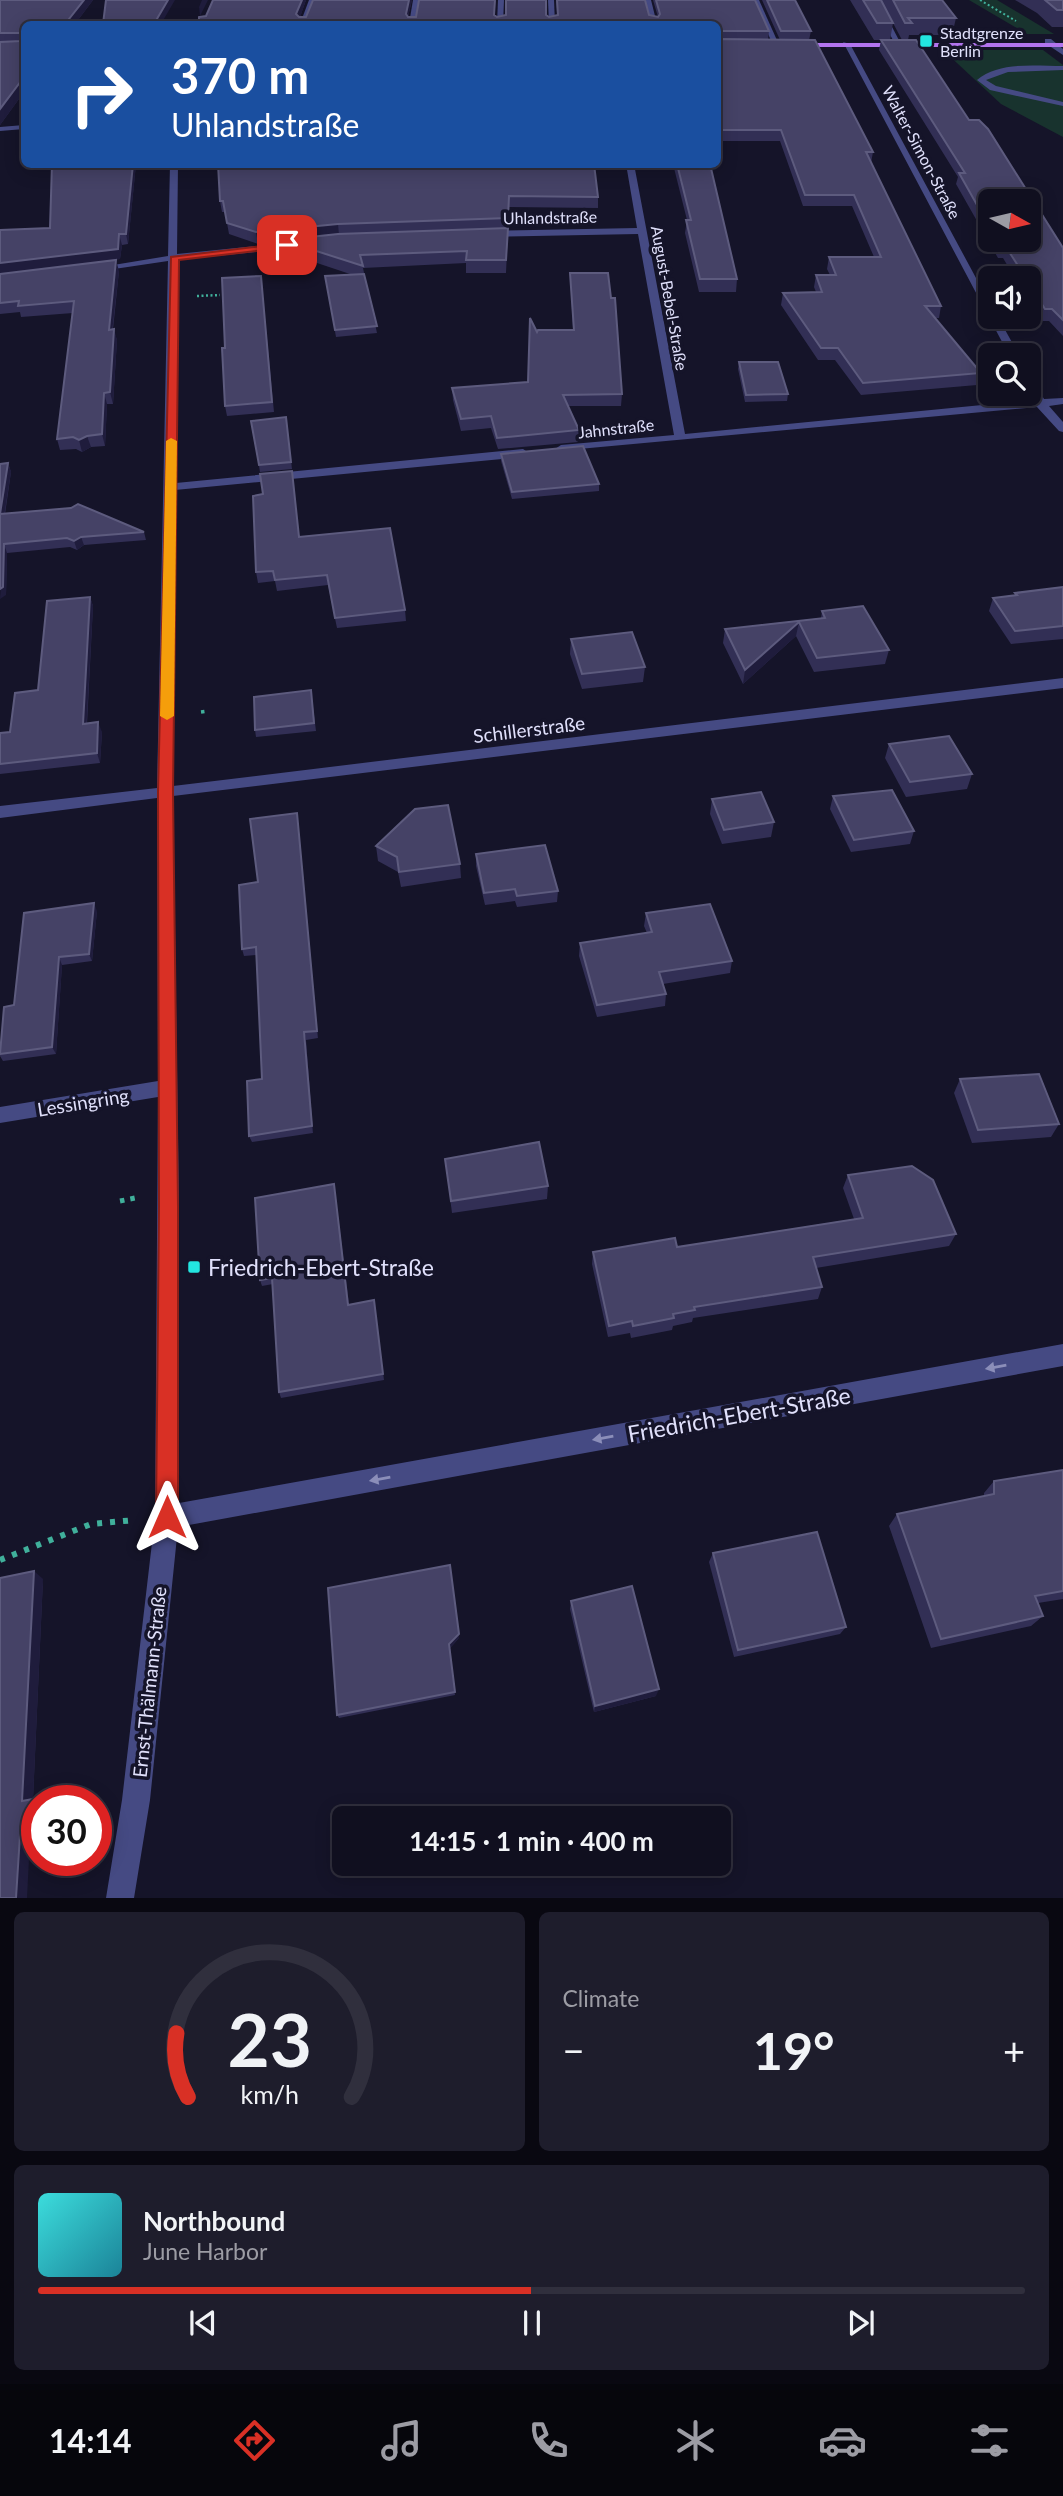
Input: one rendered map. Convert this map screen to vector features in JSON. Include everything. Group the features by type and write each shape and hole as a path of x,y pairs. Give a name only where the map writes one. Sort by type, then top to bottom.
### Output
{"main road":[{"path":"765,45 1063,44"}],"street":[{"path":"304,21 312,0"},
{"path":"412,21 416,0"},
{"path":"500,21 502,0"},
{"path":"551,0 552,21"},
{"path":"648,0 653,21"},
{"path":"756,0 777,45"},
{"path":"874,0 899,44"},
{"path":"1051,43 1063,53"},
{"name":"Walter-Simon-Straße","path":"846,44 978,290"},
{"path":"1063,68 1002,70 986,74 981,80 993,88 1063,104"},
{"path":"0,129 21,127"},
{"name":"Ernst-Thälmann-Straße","path":"120,1898 136,1800 167,1517 169,1206 165,792 175,257 174,168"},
{"name":"August-Bebel-Straße","path":"631,168 680,438"},
{"name":"Uhlandstraße","path":"471,234 641,231"},
{"path":"88,270 175,257 319,243"},
{"name":"Jahnstraße","path":"1041,403 1063,401"},
{"path":"1041,404 1063,429"},
{"name":"Jahnstraße","path":"171,487 1009,406"},
{"name":"Schillerstraße","path":"0,812 1063,683"},
{"name":"Lessingring","path":"0,1115 166,1088"},
{"name":"Friedrich-Ebert-Straße","path":"167,1517 1063,1354"}],"path":[{"path":"980,0 1025,27"},
{"path":"193,297 220,295"},
{"path":"201,712 208,711"},
{"path":"120,1201 135,1198"},
{"path":"0,1560 91,1524 167,1517"}],"green space":[{"path":"969,0 997,0 1054,34 1027,34"},
{"path":"943,50 1043,50 1063,65 1063,137 1001,104"}],"building":[{"path":"0,0 84,0 67,21 21,21 21,33 0,33"},
{"path":"106,0 168,0 156,21 103,21"},
{"path":"213,0 302,0 296,14 306,17 313,0 409,0 406,14 408,17 416,17 419,0 495,0 494,15 497,17 506,15 506,0 546,0 546,15 549,17 558,15 557,0 645,0 649,15 658,17 660,14 656,0 755,0 769,31 721,31 721,21 199,21 199,17 206,16"},
{"path":"767,0 795,0 811,31 781,31"},
{"path":"863,0 881,0 893,23 877,23"},
{"path":"893,0 942,0 956,18 908,18 912,23 905,23"},
{"path":"1045,0 1063,0 1063,10 1057,10"},
{"path":"721,39 815,40 873,152 866,152 941,306 925,306 978,369 978,373 863,383 838,348 821,348 783,293 822,292 816,275 836,275 829,257 881,257 854,195 805,195 781,130 721,130"},
{"path":"881,40 916,40 969,120 979,120 988,129 1026,189 978,189 978,207 959,173 965,173"},
{"path":"21,41 21,81 0,109 0,42"},
{"path":"52,168 133,168 126,234 119,234 118,249 0,263 0,230 50,228"},
{"path":"218,168 594,168 598,197 509,196 508,218 338,224 256,232 227,223 223,201 220,201"},
{"path":"678,168 711,168 737,279 700,279 686,220 691,220"},
{"path":"1041,213 1063,248 1063,320 1052,309 1045,309 1041,303 1041,266 1018,266 1009,252 1041,252"},
{"path":"508,228 506,260 466,260 467,251 360,255 363,266 282,240 338,234"},
{"path":"116,260 109,330 114,329 110,392 104,393 102,434 79,440 73,437 57,439 74,301 18,306 19,301 0,303 0,274"},
{"path":"570,273 608,273 611,298 615,298 622,394 563,395 579,430 497,438 491,416 461,419 452,388 528,382 530,318 537,332 574,330"},
{"path":"364,274 377,326 335,330 325,276"},
{"path":"261,276 272,402 225,406 222,278"},
{"path":"739,362 778,362 788,394 746,395"},
{"path":"286,417 291,462 259,465 251,421"},
{"path":"583,446 599,484 512,492 501,454"},
{"path":"8,463 0,514 0,464"},
{"path":"292,471 299,537 390,528 405,610 335,618 327,575 275,580 273,571 256,572 253,496 263,494 260,474"},
{"path":"78,504 144,532 81,537 74,541 67,538 4,544 3,587 0,589 0,514 71,508"},
{"path":"1063,587 1063,626 1015,631 993,598 1017,595 1015,593"},
{"path":"90,597 83,724 98,722 97,753 0,764 0,733 10,732 15,693 38,690 47,601"},
{"path":"863,606 889,650 817,658 799,622 745,670 725,629 825,618 822,611"},
{"path":"632,632 645,667 582,674 571,639"},
{"path":"311,690 314,723 255,730 254,697"},
{"path":"949,736 972,774 910,782 889,744"},
{"path":"892,790 914,831 854,840 833,796"},
{"path":"761,792 774,822 724,830 712,799"},
{"path":"448,805 460,864 399,872 397,857 376,846 415,809"},
{"path":"297,813 317,1031 304,1032 312,1126 249,1136 247,1081 262,1079 256,947 242,949 239,885 258,882 250,819"},
{"path":"545,845 558,891 517,896 515,889 484,893 476,854"},
{"path":"94,903 89,954 59,957 52,1047 0,1054 4,1007 14,1005 24,913"},
{"path":"710,904 732,961 659,972 666,994 597,1005 580,943 652,932 646,913"},
{"path":"1039,1074 1059,1124 978,1130 960,1079"},
{"path":"539,1142 548,1186 451,1201 445,1159"},
{"path":"912,1166 933,1180 956,1234 813,1257 822,1287 694,1307 695,1310 673,1314 674,1318 633,1326 632,1321 609,1326 593,1252 675,1238 677,1247 863,1218 848,1175"},
{"path":"334,1184 348,1305 374,1300 383,1374 279,1392 272,1278 260,1280 255,1198"},
{"path":"1063,1470 1063,1591 1035,1596 1043,1616 941,1639 897,1514 994,1494 994,1481"},
{"path":"817,1532 846,1627 738,1650 713,1553"},
{"path":"450,1565 459,1634 449,1644 455,1692 337,1715 328,1588"},
{"path":"34,1571 16,1898 0,1898 0,1578"},
{"path":"632,1586 659,1689 595,1706 571,1601"}],"slow traffic":[{"path":"167,716 171,441"}],"place":[{"name":"Stadtgrenze Berlin","path":"926,41"},
{"name":"Friedrich-Ebert-Straße","path":"194,1267"}],"route":[{"path":"167,1517 169,1206 165,792 175,257 287,245"}]}
